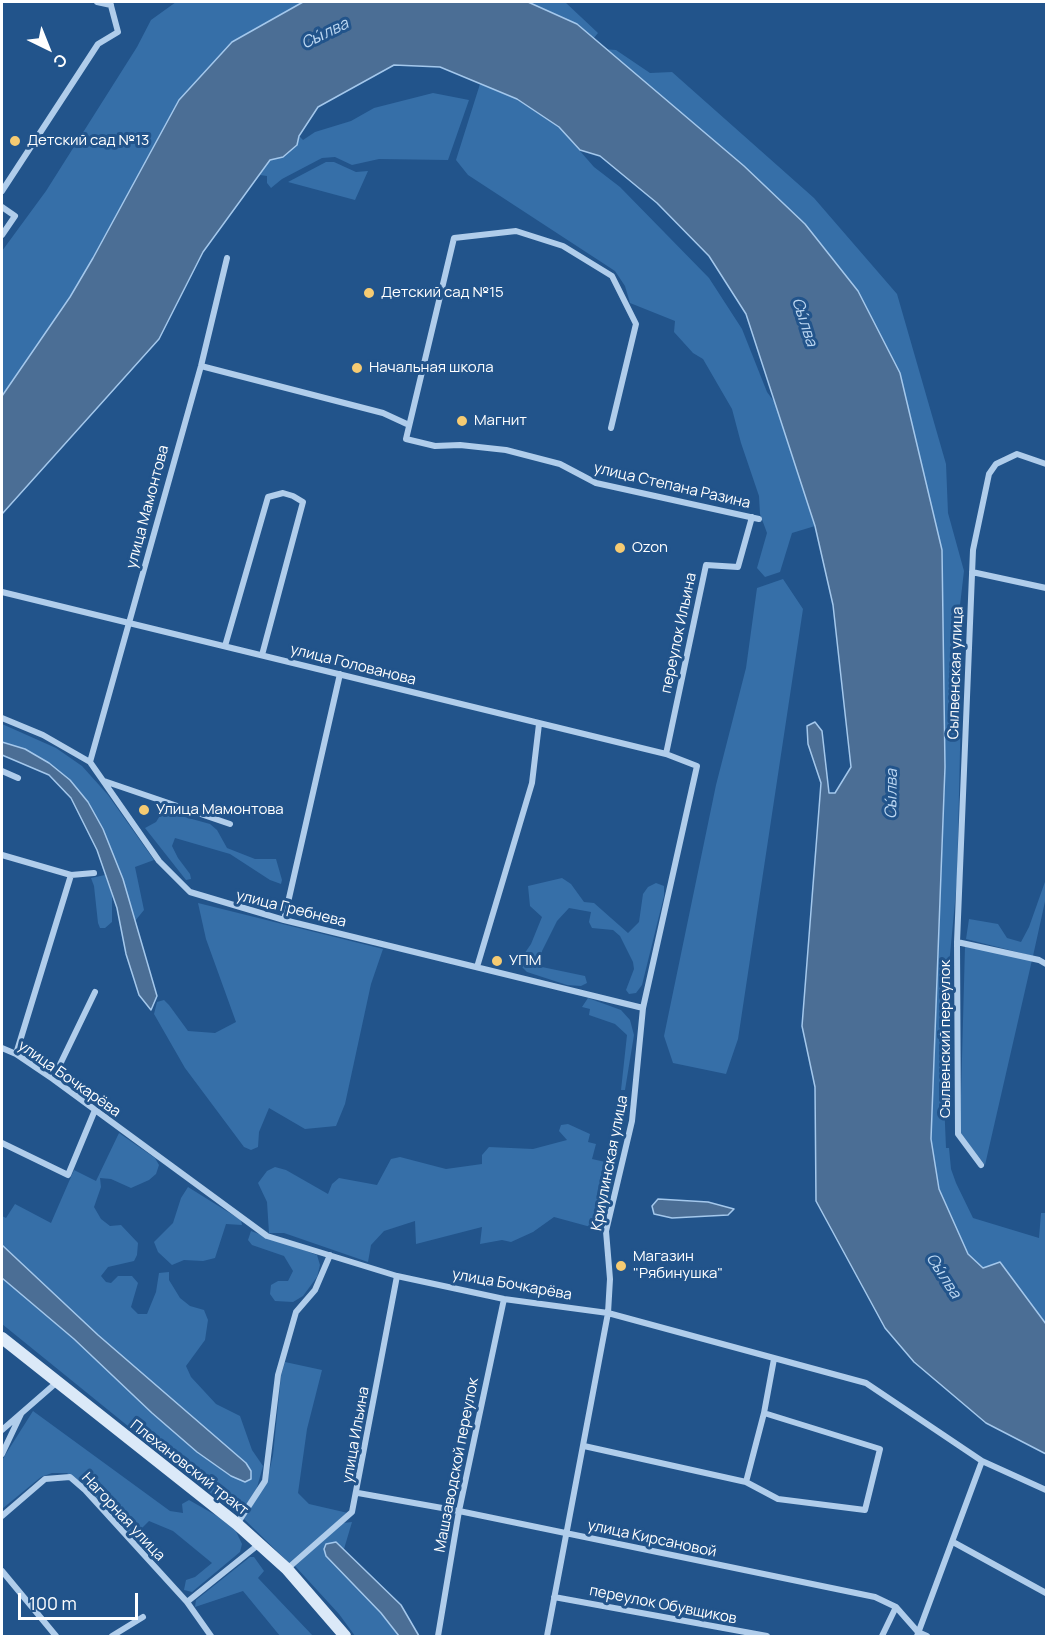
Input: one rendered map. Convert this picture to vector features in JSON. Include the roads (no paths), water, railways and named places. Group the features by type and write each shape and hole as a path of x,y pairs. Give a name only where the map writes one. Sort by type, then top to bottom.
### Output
{"street":[{"path":"2,191 98,44 118,32 111,3 97,2"},
{"path":"2,207 15,216 2,235"},
{"path":"201,366 383,413 409,425 454,238 516,231 563,246 612,276 636,324 611,428"},
{"name":"улица Мамонтова","path":"90,762 201,366 227,258"},
{"name":"улица Степана Разина","path":"409,425 406,439 435,446 460,445 506,450 560,464 596,483 755,518"},
{"name":"Сылвенская улица","path":"957,942 975,536 992,469 1001,460 1017,454 1047,464"},
{"path":"225,646 268,497 283,493 303,502 262,654"},
{"name":"переулок Ильина","path":"666,754 706,565 738,567 755,518"},
{"path":"972,572 1047,588"},
{"name":"улица Голованова","path":"2,592 666,754 697,766"},
{"path":"284,920 340,674"},
{"name":"улица Гребнева","path":"2,718 43,735 90,762 159,861 190,892 284,920 643,1008"},
{"path":"477,967 532,783 539,724"},
{"name":"Криулинская улица","path":"547,1636 608,1313 610,1279 606,1231 632,1121 643,1008 697,766"},
{"path":"2,771 18,778"},
{"path":"104,780 230,824"},
{"path":"2,855 71,875 94,873"},
{"path":"16,1054 71,875"},
{"path":"957,942 1039,960 1047,964"},
{"name":"Сылвенский переулок","path":"957,942 958,1134 981,1165"},
{"path":"53,1079 95,992"},
{"name":"улица Бочкарёва","path":"2,1048 16,1054 53,1079 267,1236 398,1276 504,1299 608,1313 866,1383 982,1461 1047,1490"},
{"path":"2,1143 68,1175 95,1110"},
{"path":"237,1524 265,1481 278,1375 296,1311 315,1290 330,1255"},
{"name":"улица Ильина","path":"287,1569 352,1512 358,1493 398,1276"},
{"name":"Машзаводской переулок","path":"438,1636 459,1510 504,1299"},
{"name":"Плехановский тракт","path":"2,1338 237,1524 287,1569 345,1636"},
{"path":"746,1482 764,1413 774,1359"},
{"path":"2,1430 56,1383"},
{"path":"2,1454 22,1413"},
{"path":"584,1446 746,1482 778,1500 865,1510 880,1449 764,1413"},
{"path":"917,1634 982,1461"},
{"name":"Нагорная улица","path":"2,1516 45,1479 70,1477 85,1490 187,1602 211,1636"},
{"name":"улица Кирсановой","path":"358,1493 459,1510 875,1597 896,1607 917,1634 927,1636"},
{"path":"953,1542 1047,1593"},
{"path":"187,1602 258,1545"},
{"path":"2,1571 56,1636"},
{"name":"переулок Обувщиков","path":"554,1597 767,1636"},
{"path":"882,1636 896,1607"},
{"path":"112,1636 142,1617"}],"water":[{"name":"Сы́лва","path":"303,2 528,2 577,24 744,166 805,224 858,291 900,373 942,550 945,767 931,1139 939,1189 968,1254 983,1268 1000,1262 1046,1324 1046,1454 986,1423 914,1362 885,1328 816,1201 815,1087 802,1026 821,783 808,744 807,726 815,722 822,731 829,793 835,793 851,767 833,605 815,526 746,314 709,256 657,203 600,156 580,150 559,127 517,99 440,67 394,65 318,107 299,136 297,145 283,157 270,160 203,252 159,339 2,514 2,396 70,297 179,100 232,42"},
{"path":"2,742 25,749 49,763 70,780 88,802 103,829 123,879 157,996 151,1010 139,995 126,954 117,908 97,850 71,798 49,775 2,755"},
{"path":"658,1199 708,1202 734,1209 728,1215 672,1218 654,1214 652,1206"},
{"path":"2,1245 98,1335 246,1463 251,1471 251,1479 245,1482 231,1476 197,1452 74,1339 2,1278"},
{"path":"336,1542 401,1605 419,1636 399,1636 381,1613 326,1556 324,1549 326,1544"}],"place":[{"name":"Детский сад №13","path":"15,141"},
{"name":"Детский сад №15","path":"369,293"},
{"name":"Начальная школа","path":"357,368"},
{"name":"Магнит","path":"462,421"},
{"name":"Ozon","path":"620,548"},
{"name":"Улица Мамонтова","path":"144,810"},
{"name":"УПМ","path":"497,961"},
{"name":"Магазин \"Рябинушка\"","path":"621,1266"}]}
